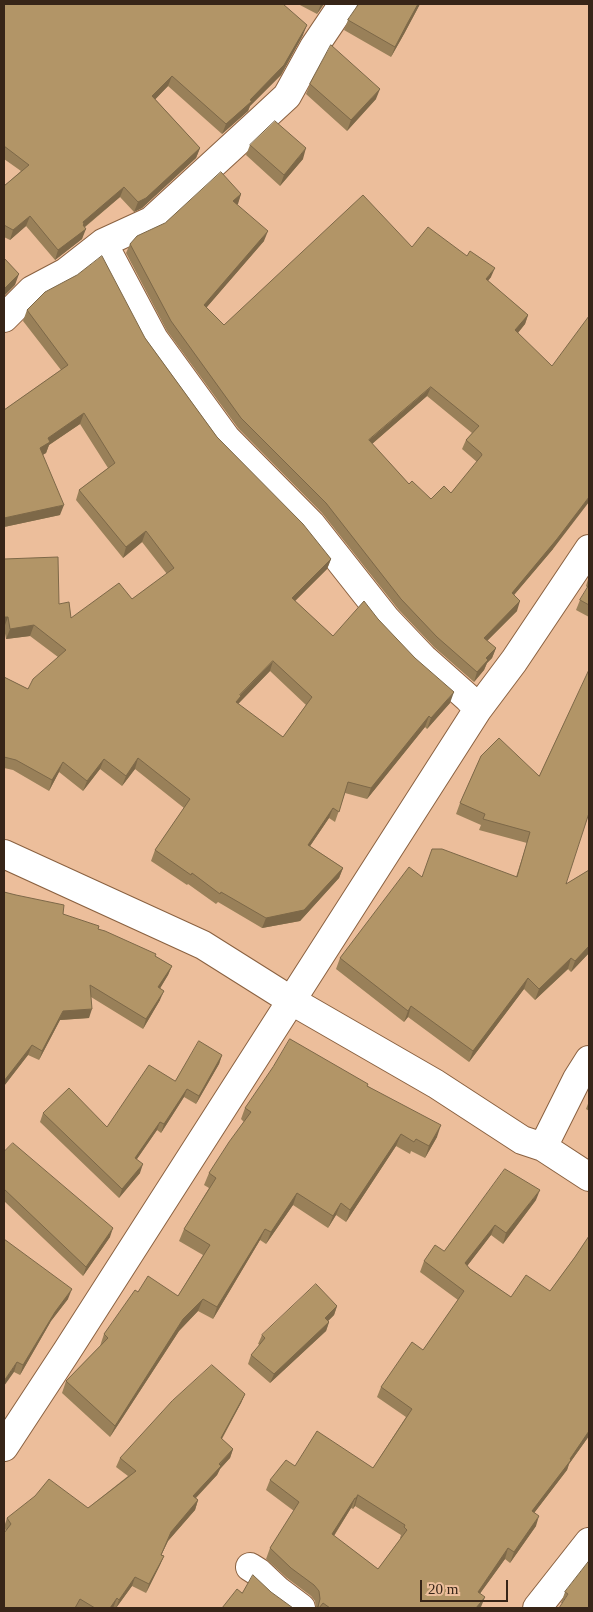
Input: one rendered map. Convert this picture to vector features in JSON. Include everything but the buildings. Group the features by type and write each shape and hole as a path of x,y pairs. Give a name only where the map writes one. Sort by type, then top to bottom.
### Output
{"street":[{"path":"4,318 32,290 66,272 103,243 151,220 287,96 314,47 343,4"},
{"path":"103,243 154,340 226,438 310,524 386,619 423,658 478,709"},
{"path":"4,1447 478,709 514,661 589,549"},
{"path":"4,854 203,946 292,1001 436,1084 522,1140 543,1147 589,1177"},
{"path":"543,1147 577,1079 589,1060"},
{"path":"538,1608 589,1542"},
{"path":"250,1567 301,1608"}]}
